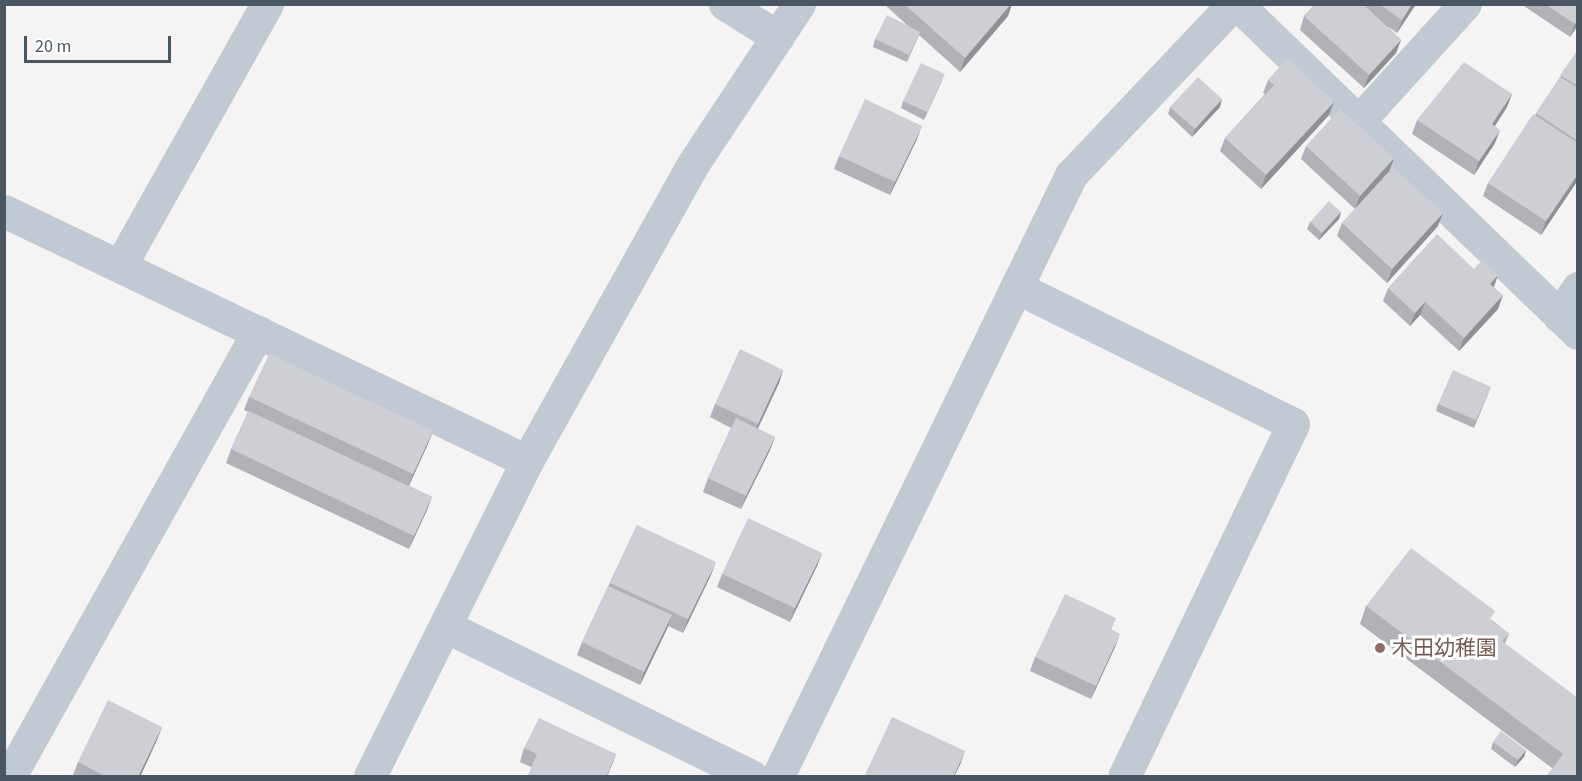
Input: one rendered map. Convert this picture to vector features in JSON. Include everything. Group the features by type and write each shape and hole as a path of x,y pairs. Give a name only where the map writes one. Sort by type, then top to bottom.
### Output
{"street":[{"path":"120,266 267,4"},
{"path":"725,4 777,37"},
{"path":"370,777 527,460 693,165 799,4"},
{"path":"778,777 1071,175 1235,4 1356,124 1568,324 1578,288"},
{"path":"1356,124 1465,4"},
{"path":"4,211 527,460"},
{"path":"1016,287 1293,424 1124,777"},
{"path":"10,777 258,332"},
{"path":"445,626 751,777"}],"building":[{"path":"904,4 1011,4 965,58"},
{"path":"1315,4 1363,4 1401,40 1369,75 1304,16"},
{"path":"1379,4 1412,4 1402,20"},
{"path":"1545,4 1578,4 1578,19 1575,24"},
{"path":"887,15 920,32 909,55 875,39"},
{"path":"1578,50 1578,86 1560,75"},
{"path":"1287,58 1334,102 1266,175 1225,138 1274,85 1268,80"},
{"path":"1464,62 1512,94 1492,124 1500,130 1479,161 1417,120"},
{"path":"921,63 945,74 927,112 903,101"},
{"path":"1198,77 1222,99 1195,129 1170,107"},
{"path":"1560,77 1578,88 1578,141 1536,113"},
{"path":"865,99 922,126 895,182 839,156"},
{"path":"1340,109 1394,158 1360,196 1306,146"},
{"path":"1533,114 1578,143 1578,174 1546,221 1488,183"},
{"path":"1393,167 1443,213 1392,269 1342,223"},
{"path":"1329,201 1341,212 1322,233 1310,222"},
{"path":"1437,234 1474,269 1482,260 1498,275 1490,284 1503,295 1464,338 1425,302 1415,313 1388,288"},
{"path":"740,349 783,370 758,424 715,404"},
{"path":"269,354 433,431 413,474 249,397"},
{"path":"1453,370 1491,387 1476,420 1438,404"},
{"path":"249,411 432,497 414,536 231,449"},
{"path":"736,418 775,437 746,496 708,478"},
{"path":"748,518 822,553 795,608 722,574"},
{"path":"637,525 716,562 688,619 610,583"},
{"path":"1411,548 1495,611 1490,619 1509,634 1502,641 1578,698 1578,777 1546,777 1563,754 1366,606"},
{"path":"608,586 672,615 644,672 582,642"},
{"path":"1065,594 1116,618 1111,629 1120,634 1096,686 1035,657"},
{"path":"108,700 162,727 138,777 107,777 78,762"},
{"path":"892,717 965,751 953,777 864,777"},
{"path":"539,718 616,754 606,777 527,777 537,754 524,748"},
{"path":"1501,731 1526,750 1518,760 1493,742"}],"place":[{"name":"木田幼稚園","path":"1380,648"}]}
